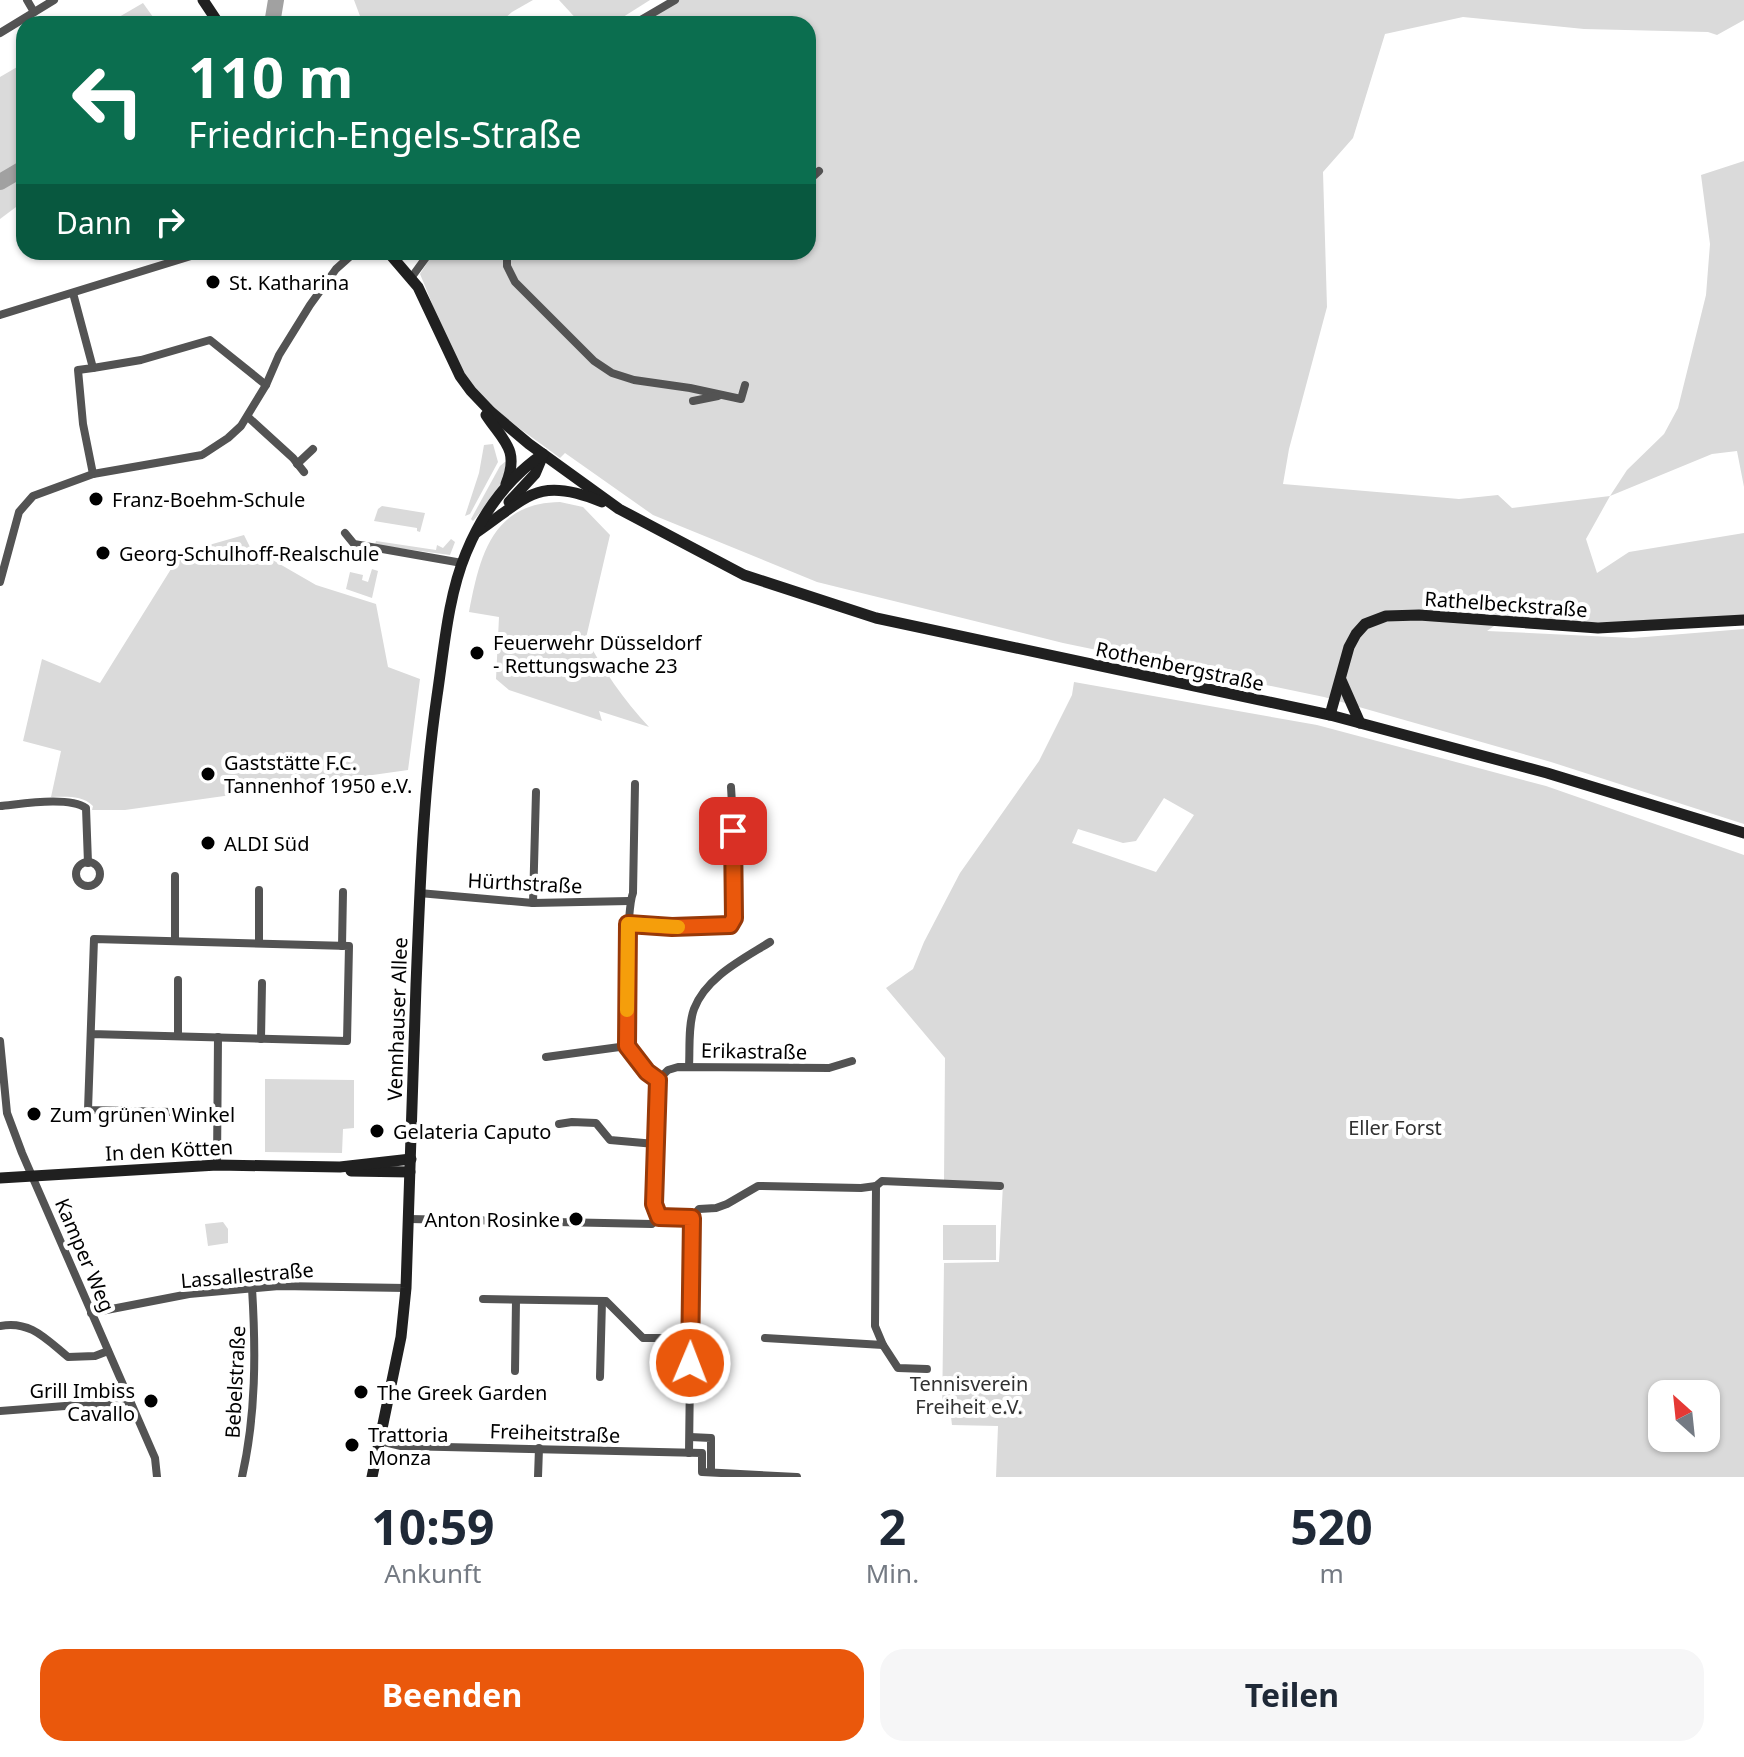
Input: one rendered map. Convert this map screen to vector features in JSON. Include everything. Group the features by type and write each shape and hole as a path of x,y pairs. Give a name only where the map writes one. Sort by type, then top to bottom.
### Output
{"main road":[{"path":"395,260 426,302 460,376 484,406 486,417 508,443 512,469 500,495"},
{"name":"Rothenbergstraße","path":"484,406 619,509"},
{"name":"Vennhauser Allee","path":"372,1477 401,1337 406,1288 419,893 434,717 462,563 484,514 526,466 543,454"},
{"name":"Vennhauser Allee","path":"477,532 535,474 543,454"},
{"name":"Rothenbergstraße","path":"553,491 578,493 619,509 744,575 876,618 1330,715 1547,773 1744,833"},
{"name":"Vennhauser Allee","path":"477,532 519,500 553,491"},
{"name":"Rathelbeckstraße","path":"1330,715 1349,647 1356,634 1365,624 1386,616 1419,615 1598,628 1744,620"},
{"path":"1341,679 1360,723"},
{"name":"In den Kötten","path":"0,1178 217,1165 340,1167 347,1170 410,1166"}],"street":[{"path":"27,0 34,12"},
{"path":"28,16 54,0"},
{"path":"648,16 675,0"},
{"path":"816,174 819,171"},
{"path":"0,315 178,260"},
{"path":"0,582 21,507 42,491 93,474 202,455 228,438 248,417 279,355 310,305 346,260"},
{"path":"411,278 424,260"},
{"path":"507,260 515,282 605,369 634,380 741,399 745,385"},
{"path":"73,293 93,368"},
{"path":"93,474 83,424 78,370 141,360 210,340 266,385"},
{"path":"693,401 723,395"},
{"path":"248,417 304,472"},
{"path":"297,464 313,449"},
{"path":"345,533 354,544 462,563"},
{"path":"635,784 633,893 629,901 628,924 627,1046 647,1072 658,1080 654,1204 659,1217"},
{"path":"628,924 727,927 732,923 735,853 731,787"},
{"path":"533,903 536,792"},
{"path":"0,806 81,804 88,816 88,863"},
{"path":"175,876 175,941"},
{"path":"259,890 259,943"},
{"path":"342,946 343,892"},
{"name":"Hürthstraße","path":"419,893 533,903 629,901"},
{"path":"91,1034 347,1041 349,946 94,939 88,1110 217,1113"},
{"path":"689,1066 693,1011 699,999 719,977 770,942"},
{"path":"178,980 178,1036"},
{"path":"261,1039 262,983"},
{"path":"217,1165 218,1037"},
{"name":"Kamper Weg","path":"0,1041 7,1113 155,1458 157,1477"},
{"path":"546,1057 627,1046"},
{"name":"Erikastraße","path":"658,1080 668,1070 689,1066 829,1068 852,1061"},
{"path":"559,1124 596,1123 610,1140 655,1144"},
{"path":"705,1473 702,1453 689,1453 692,1218 699,1209 727,1204 758,1186 861,1188 876,1186 882,1181 1000,1186"},
{"path":"876,1186 875,1326 898,1368 927,1369"},
{"path":"409,1219 652,1224 659,1217 692,1218"},
{"name":"Lassallestraße","path":"91,1313 189,1294 252,1288 341,1285 406,1288"},
{"name":"Bebelstraße","path":"242,1477 255,1384 252,1288"},
{"path":"483,1299 606,1301 643,1338 691,1338"},
{"path":"515,1371 516,1300"},
{"path":"600,1377 602,1301"},
{"path":"0,1326 11,1324 32,1328 68,1357 95,1356 108,1351"},
{"path":"765,1338 883,1345"},
{"path":"0,1411 130,1401"},
{"path":"690,1437 711,1438 705,1473"},
{"name":"Freiheitstraße","path":"380,1441 401,1446 689,1453"},
{"path":"538,1477 539,1448"},
{"path":"705,1473 797,1477"}],"green space":[{"path":"354,0 533,0 507,16 360,16"},
{"path":"559,0 650,0 625,16 574,16"},
{"path":"671,0 1744,0 1744,20 1717,35 1708,32 1584,29 1463,17 1385,34 1353,138 1323,172 1327,307 1289,449 1283,484 1459,499 1498,495 1512,508 1610,496 1586,539 1597,573 1629,552 1744,533 1744,616 1613,623 1504,619 1487,631 1633,638 1744,629 1744,824 1551,762 1324,697 1063,643 817,582 653,515 565,453 560,458 493,407 465,374 450,347 420,274 429,260 816,260 816,16 642,16"},
{"path":"143,3 152,16 121,16"},
{"path":"16,68 16,172 0,181 0,77"},
{"path":"1744,161 1744,487 1737,451 1712,454 1610,496 1627,470 1664,434 1678,408 1706,295 1710,244 1701,175"},
{"path":"16,174 16,207 0,219 0,183"},
{"path":"493,444 498,462 470,514 465,516 479,473 484,445"},
{"path":"506,461 503,485 473,521 471,519 500,466"},
{"path":"560,502 583,507 610,535 586,638 614,684 649,727 599,711 602,721 509,690 496,679 499,617 469,612 485,552 504,522 537,505"},
{"path":"382,506 425,513 420,532 417,528 374,521"},
{"path":"244,535 250,547 316,585 376,604 388,667 420,679 408,770 125,810 92,810 89,802 79,798 51,797 61,751 23,741 42,659 100,683 181,553"},
{"path":"451,539 455,542 450,555 375,545 376,541 436,550 437,545 443,548"},
{"path":"372,569 378,571 372,598 346,589 350,572 363,575 362,580 368,582"},
{"name":"Eller Forst","path":"1074,682 1317,725 1546,786 1744,855 1744,1477 996,1477 998,1426 952,1425 951,1417 942,1417 944,1263 999,1262 1003,1184 944,1181 945,1058 886,988 913,969 960,873 1039,761 1072,695","holes":["1164,798 1194,815 1156,872 1072,843 1078,829 1123,843 1136,841"]},
{"path":"265,1079 354,1080 354,1128 343,1129 342,1153 265,1152"},
{"path":"223,1222 228,1229 228,1243 208,1246 205,1224"},
{"path":"943,1225 996,1225 996,1260 943,1260"}],"waterway":[{"path":"273,16 276,0"},
{"path":"0,182 16,173"}],"slow traffic":[{"path":"627,1010 628,924 678,927"}],"place":[{"name":"St. Katharina","path":"213,282"},
{"name":"Franz-Boehm-Schule","path":"96,499"},
{"name":"Georg-Schulhoff-Realschule","path":"103,553"},
{"name":"Feuerwehr Düsseldorf - Rettungswache 23","path":"477,653"},
{"name":"Gaststätte F.C. Tannenhof 1950 e.V.","path":"208,774"},
{"name":"ALDI Süd","path":"208,843"},
{"name":"Zum grünen Winkel","path":"34,1114"},
{"name":"Gelateria Caputo","path":"377,1131"},
{"name":"Anton Rosinke","path":"576,1219"},
{"name":"The Greek Garden","path":"361,1392"},
{"name":"Grill Imbiss Cavallo","path":"151,1401"},
{"name":"Trattoria Monza","path":"352,1445"}],"route":[{"path":"690,1363 692,1218 659,1217 654,1204 658,1080 647,1072 627,1046 628,924 672,927 730,925 734,918 733,831"}],"park label":[{"name":"Tennisverein Freiheit e.V.","path":"969,1394"}]}
